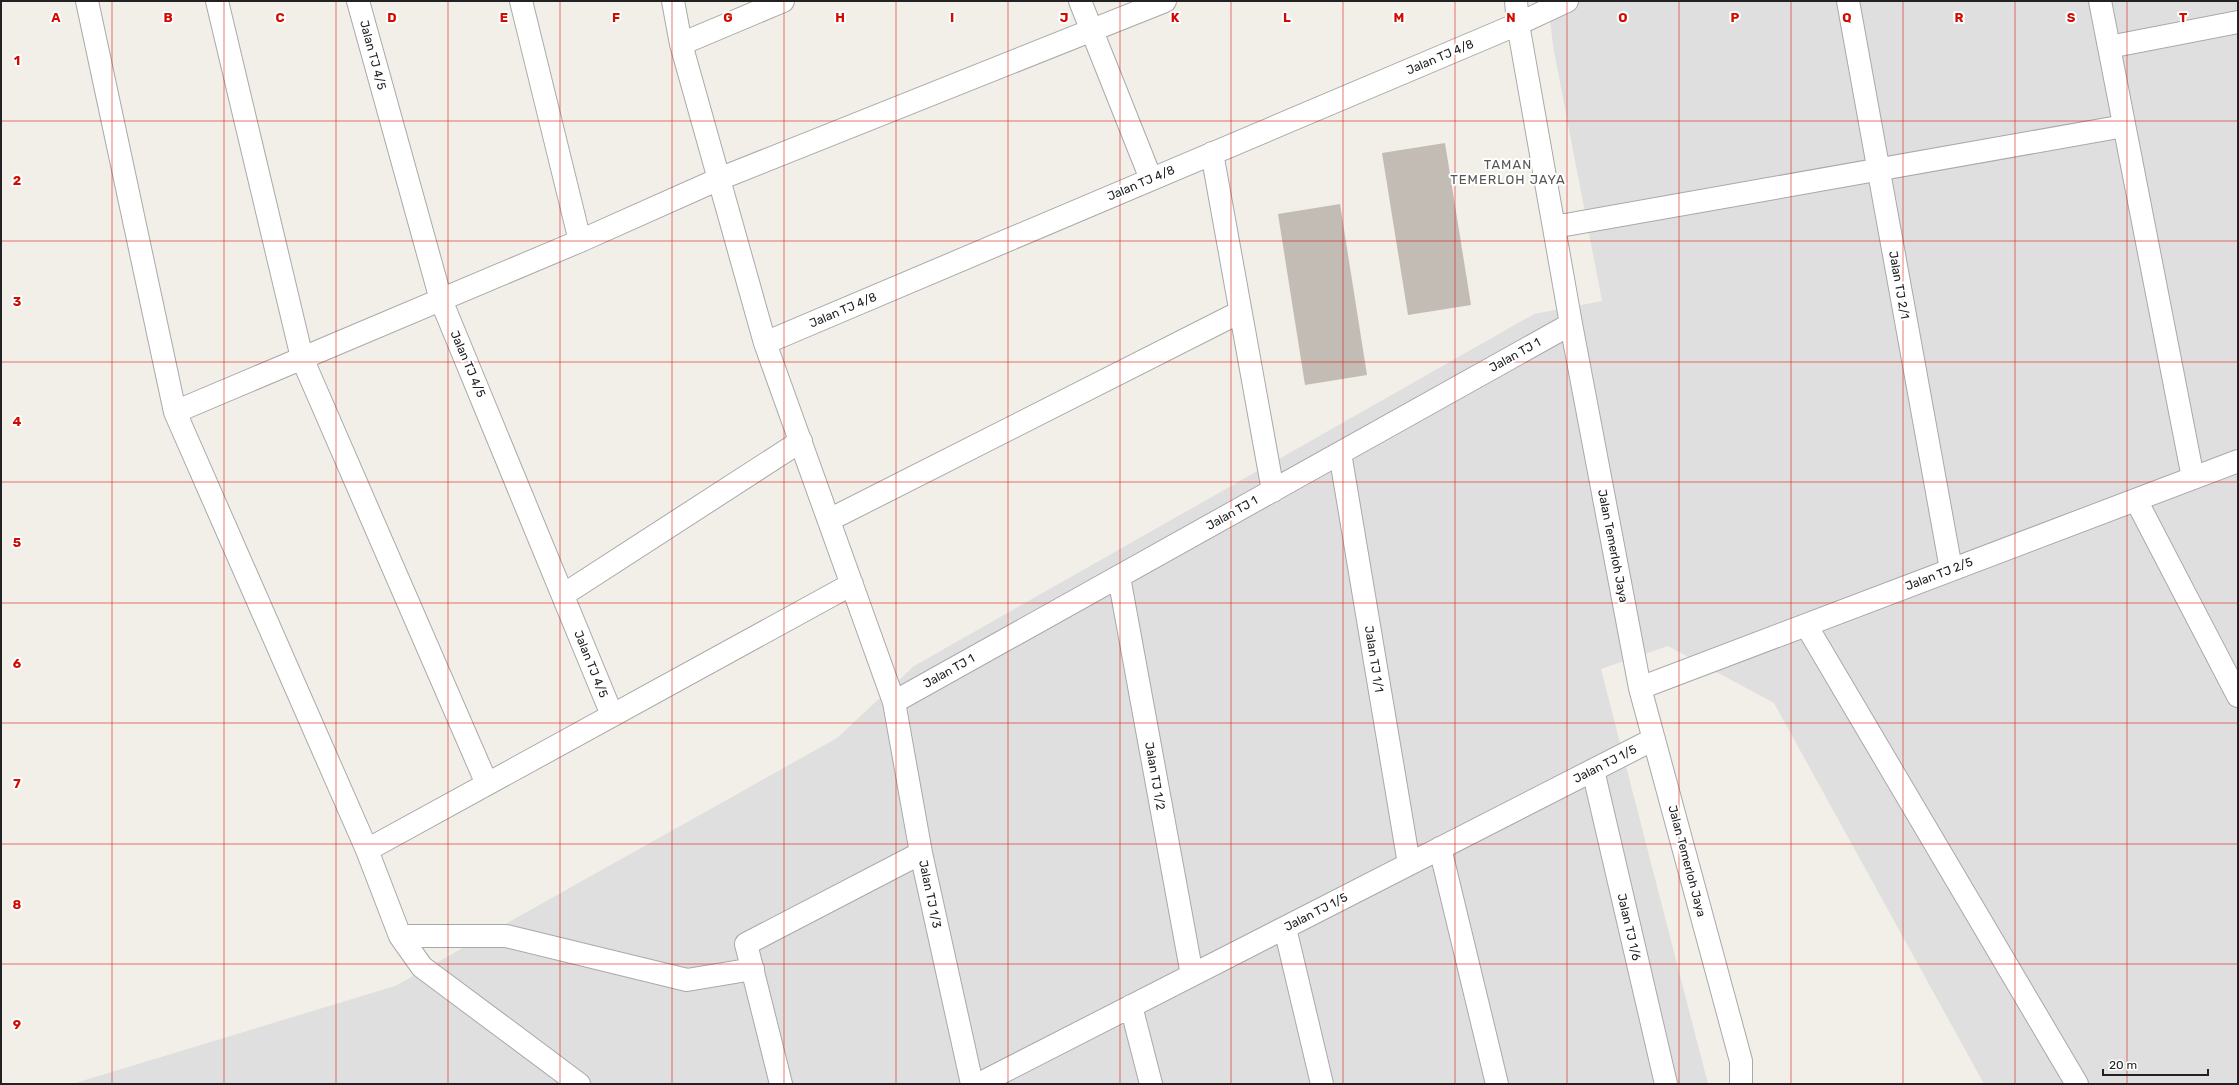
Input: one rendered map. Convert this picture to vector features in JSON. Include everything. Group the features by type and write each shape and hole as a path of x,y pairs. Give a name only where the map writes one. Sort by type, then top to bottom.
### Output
{"street":[{"path":"87,1 175,412 368,850 400,936 422,967 579,1084"},
{"path":"217,1 302,358 487,784"},
{"name":"Jalan TJ 4/5","path":"358,1 441,300 612,715"},
{"path":"521,1 580,241"},
{"name":"Jalan TJ 1/3","path":"673,1 681,44 765,343 894,702 921,852 972,1084"},
{"path":"681,44 783,1"},
{"path":"1080,1 1151,179"},
{"path":"175,412 580,241 719,179 1165,1"},
{"name":"Jalan Temerloh Jaya","path":"1516,1 1518,24 1571,324 1640,688 1741,1061 1741,1084"},
{"name":"Jalan TJ 4/8","path":"765,343 1518,24 1567,1"},
{"name":"Jalan TJ 2/1","path":"1848,1 1951,569"},
{"path":"2100,1 2193,478"},
{"path":"2109,47 2238,22"},
{"path":"1554,227 2124,126"},
{"path":"1212,153 1273,491"},
{"path":"829,520 1240,312"},
{"name":"Jalan TJ 1","path":"894,702 1571,324"},
{"path":"563,595 801,441"},
{"name":"Jalan TJ 1/1","path":"1340,453 1409,864"},
{"name":"Jalan TJ 2/5","path":"1640,688 2238,461"},
{"path":"2136,500 2238,696"},
{"name":"Jalan TJ 1/2","path":"1119,577 1192,975"},
{"path":"368,850 852,584"},
{"path":"1806,625 2077,1084"},
{"name":"Jalan TJ 1/5","path":"979,1084 1654,739"},
{"name":"Jalan TJ 1/6","path":"1593,770 1666,1084"},
{"path":"1440,848 1497,1084"},
{"path":"782,1084 746,944 921,852"},
{"path":"1285,928 1322,1084"},
{"path":"400,936 506,936 687,980 753,969"},
{"path":"1131,1006 1151,1084"}],"shaded area":[{"path":"1548,1 2238,1 2238,1084 1984,1084 1774,703 1668,646 1601,669 1708,1084 72,1084 395,986 837,738 914,666 1534,314 1602,301 1553,46"}],"building":[{"path":"1445,143 1471,305 1408,315 1382,153"},
{"path":"1340,204 1367,375 1305,385 1278,214"}],"district":[{"name":"TAMAN TEMERLOH JAYA","path":"1508,172"}]}
